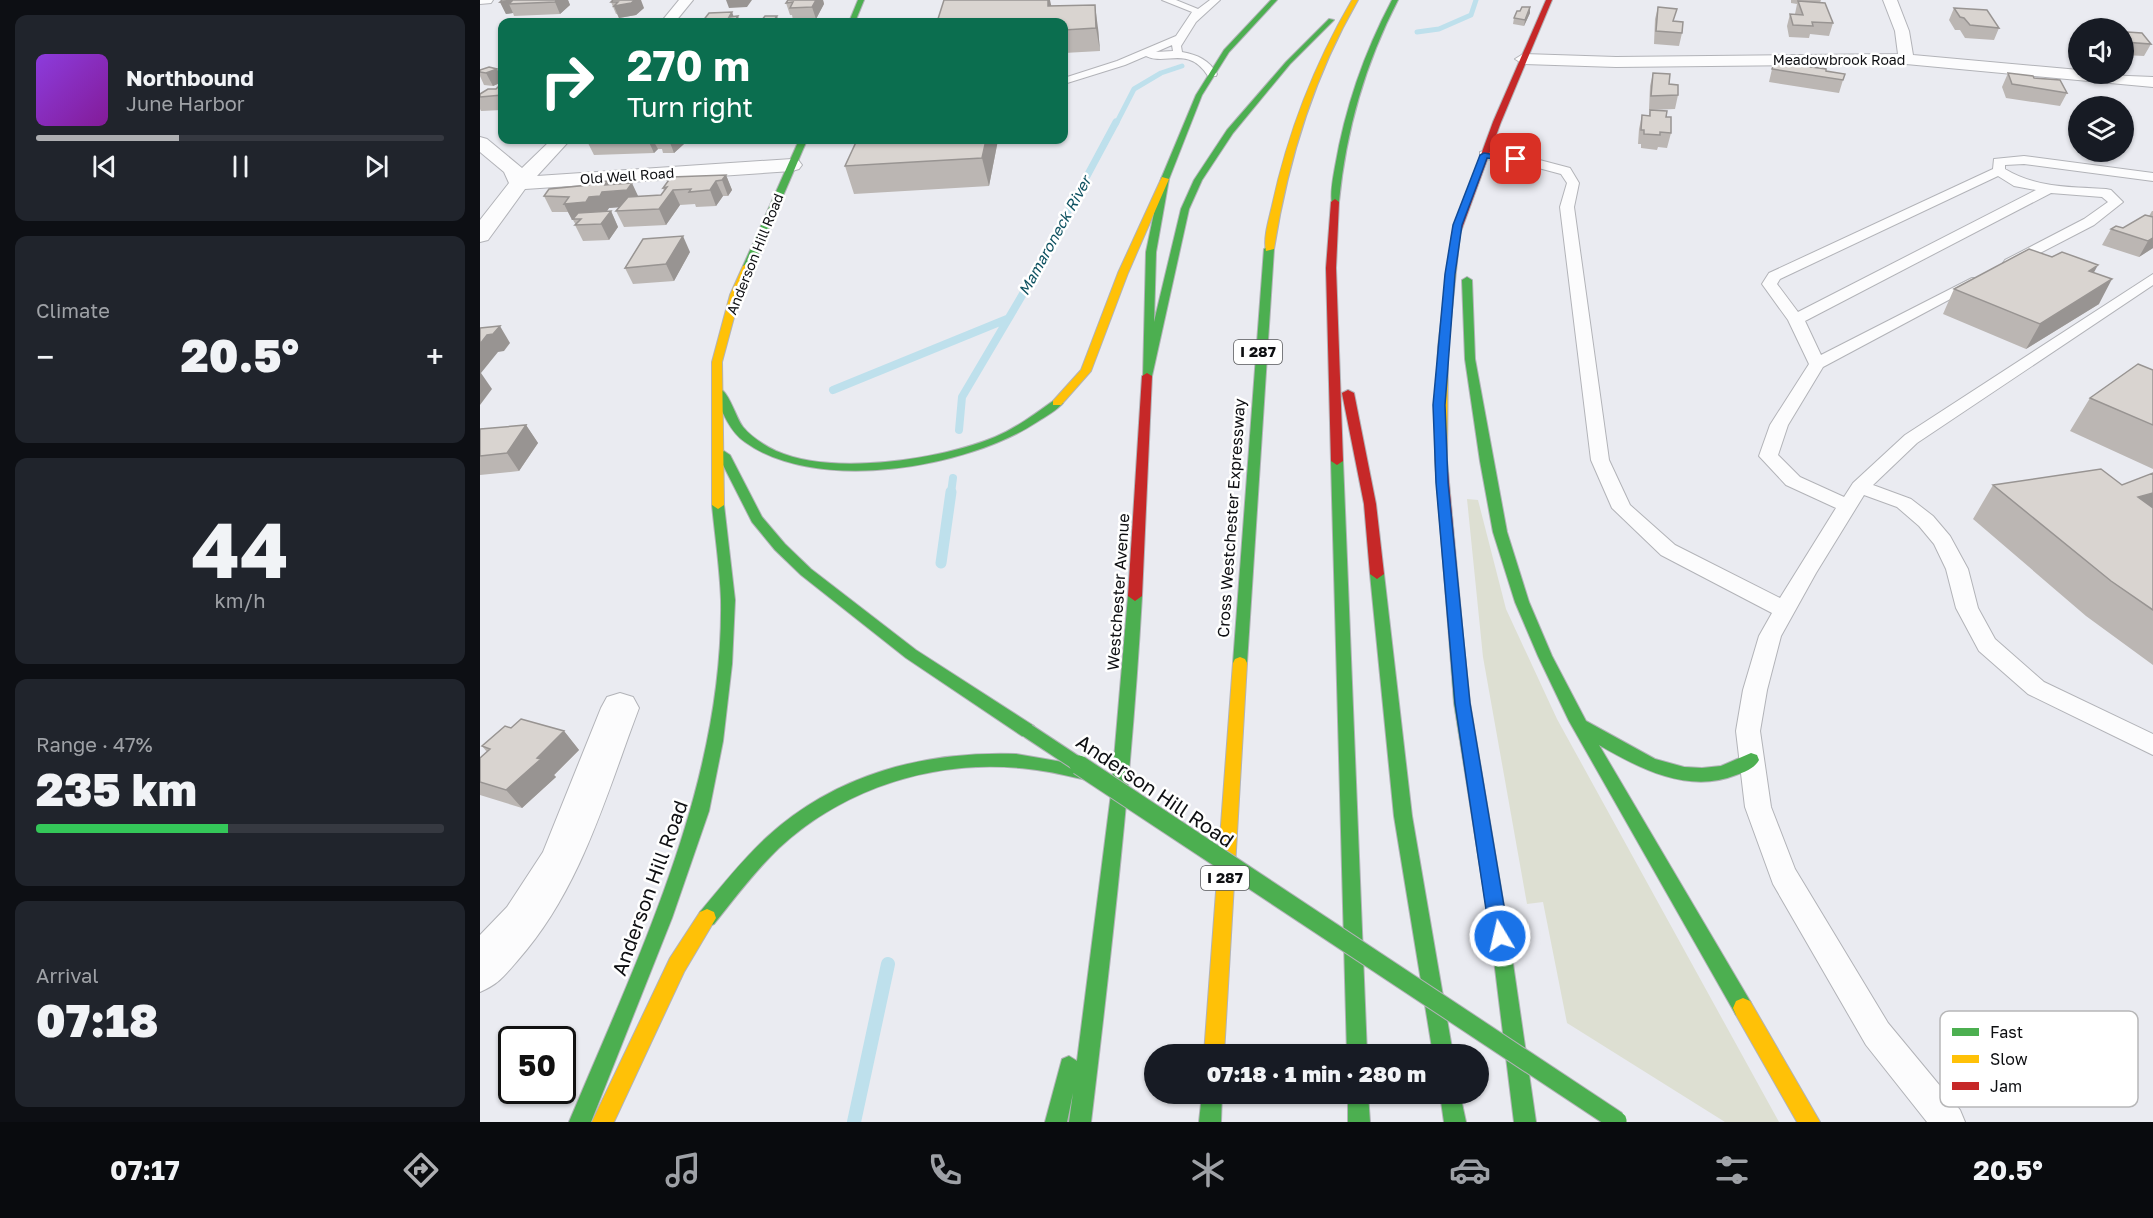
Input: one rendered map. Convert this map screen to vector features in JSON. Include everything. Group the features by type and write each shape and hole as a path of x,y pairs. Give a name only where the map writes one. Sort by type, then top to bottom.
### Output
{"main road":[{"path":"854,18 861,0"},
{"name":"Westchester Avenue","path":"1080,1122 1108,903 1131,665 1148,376 1151,252 1165,179 1192,108 1232,44 1274,0"},
{"path":"1148,376 1185,209 1198,180 1230,132 1281,71 1353,0"},
{"name":"Cross Westchester Expressway","path":"1215,1044 1266,268 1278,192 1293,131 1320,60 1353,0"},
{"path":"1357,1044 1330,315 1332,230 1344,135 1365,62 1380,25 1395,0"},
{"path":"1525,1122 1500,936 1462,703 1442,483 1439,405 1450,274 1458,225 1482,159 1549,0"},
{"name":"Anderson Hill Road","path":"580,1122 663,918 702,801 715,741 725,664 728,600 726,567 718,514 717,362 735,296 801,144"},
{"path":"1472,229 1482,159"},
{"path":"717,386 734,422 747,439 774,455 794,461 870,467 910,464 973,448 1003,436 1034,421 1059,401 1083,375 1132,247 1165,179"},
{"path":"1468,262 1467,295 1474,381 1493,503 1509,566 1530,624 1582,726 1809,1122"},
{"path":"1330,315 1370,504 1389,702 1403,816 1441,1044"},
{"name":"Anderson Hill Road","path":"719,443 741,495 772,538 810,576 882,635 982,703 1097,775 1617,1121"},
{"path":"1582,726 1642,763 1675,772 1718,774 1751,760"},
{"path":"603,1122 677,965 706,919 747,869 784,833 822,807 868,784 913,768 990,761 1028,762 1097,775"},
{"path":"1078,1030 1108,903"},
{"path":"1056,1122 1072,1053"},
{"path":"1210,1122 1211,1104"},
{"path":"1358,1104 1359,1122"},
{"path":"1452,1104 1455,1122"}],"street":[{"path":"480,0 486,0"},
{"path":"671,18 686,0"},
{"path":"1890,0 1902,31 1906,59"},
{"name":"Meadowbrook Road","path":"1523,60 1628,62 1906,59 2153,81"},
{"path":"480,143 513,169 519,183"},
{"path":"480,235 519,183 557,144"},
{"name":"Old Well Road","path":"519,183 792,165"},
{"path":"480,969 523,922 560,862 620,708"}],"lane":[{"path":"1166,0 1193,9 1197,15"},
{"path":"1183,55 1176,46 1179,38 1206,5 1216,0"},
{"path":"1068,80 1136,57 1179,38"},
{"path":"1136,57 1183,55 1206,64 1212,74"},
{"path":"1482,159 1532,162 1566,171 1573,183 1567,207 1600,460 1622,508 1668,550 1785,610"},
{"path":"1999,171 1998,162 2024,160 2153,177"},
{"path":"1848,506 1793,481 1768,456 1779,425 1817,364 2089,222 2116,202 2106,193 2049,189 2019,183 1999,171"},
{"path":"1817,364 1796,319 1769,284 1774,276 1999,171"},
{"path":"1796,319 2049,189"},
{"path":"1948,1122 1877,1034 1784,874 1758,807 1748,731 1755,690 1770,636 1806,571 1860,487 1911,439 2153,278"},
{"path":"1860,487 1904,503 1926,521 1943,541 1957,569 1967,608 1987,645 2036,688 2153,745"}],"shaded area":[{"path":"1467,499 1478,500 1506,609 1557,719 1779,1122 1725,1122 1567,1023 1543,902 1527,904 1483,657"}],"building":[{"path":"502,0 557,0 555,2 509,4 512,1 500,2"},
{"path":"613,0 635,0 614,6 618,2 611,2"},
{"path":"788,0 816,0 812,7 790,8 793,2 786,3"},
{"path":"944,0 1048,0 1048,6 1095,5 1096,28 1068,30 1068,18 938,18"},
{"path":"1798,1 1825,3 1833,23 1812,22 1813,26 1793,25 1790,14 1803,15"},
{"path":"1522,7 1530,7 1525,20 1514,18 1517,11 1520,11"},
{"path":"1658,7 1677,9 1673,21 1683,22 1682,33 1656,31"},
{"path":"1954,8 1987,10 1999,28 1970,25"},
{"path":"732,12 729,17 738,16 737,18 705,18 709,13"},
{"path":"765,16 777,16 776,18 763,18"},
{"path":"2134,32 2142,33 2151,44 2134,43"},
{"path":"1775,62 1845,74 1843,80 1772,69"},
{"path":"489,67 497,69 486,73 480,72 480,70"},
{"path":"1653,73 1670,74 1669,84 1678,85 1678,95 1651,96"},
{"path":"2008,73 2060,80 2067,93 2012,84"},
{"path":"498,87 498,95 480,97 480,94 488,89"},
{"path":"1650,110 1667,111 1666,117 1671,117 1671,133 1644,134 1644,130 1641,130 1642,115 1650,116"},
{"path":"855,144 985,144 982,158 845,166"},
{"path":"726,175 722,180 716,181 710,190 689,192 691,189 673,190 659,209 616,211 628,197 661,195 671,177"},
{"path":"607,181 605,185 632,183 627,190 602,192 600,196 589,197 586,202 564,204 569,197 544,196 549,189"},
{"path":"611,211 601,224 575,225 581,219 573,219 578,213"},
{"path":"2145,215 2153,217 2153,238 2148,241 2111,229 2116,226 2123,228"},
{"path":"683,236 666,264 625,268 643,239"},
{"path":"2029,249 2052,257 2062,252 2098,265 2089,271 2112,279 2040,324 1954,289"},
{"path":"500,326 493,334 487,335 480,344 480,328"},
{"path":"2138,364 2153,370 2153,425 2090,398"},
{"path":"526,425 507,453 480,456 480,429"},
{"path":"2101,469 2122,485 2153,473 2153,493 2138,497 2153,508 2153,610 2111,581 1993,485"},
{"path":"521,719 564,731 537,758 541,759 506,790 480,782 480,758 490,749 482,746 505,726 511,728"}],"waterway":[{"name":"Mamaroneck River","path":"1417,32 1439,29 1471,15 1476,0"},
{"name":"Mamaroneck River","path":"1116,124 1134,89 1161,73 1182,66"},
{"name":"Mamaroneck River","path":"1029,284 1116,122"},
{"name":"Mamaroneck River","path":"959,430 962,397 1030,282"},
{"path":"833,390 1007,319"},
{"name":"Mamaroneck River","path":"951,493 953,478"},
{"name":"Mamaroneck River","path":"941,563 951,492"},
{"name":"Mamaroneck River","path":"854,1122 888,964"}],"traffic: fast":[{"path":"854,18 861,0"},
{"path":"1148,360 1151,252 1165,179 1199,95 1226,51 1274,0"},
{"path":"1335,202 1342,149 1354,98 1372,48 1395,0"},
{"path":"1147,376 1185,209 1198,180 1230,132 1288,63 1331,20"},
{"path":"748,266 801,144"},
{"path":"1240,663 1269,249"},
{"path":"1467,280 1470,359 1486,461 1500,532 1522,602 1575,717 1743,1008"},
{"path":"720,392 735,423 748,439 772,453 801,462 835,466 907,463 973,449 1014,431 1057,403"},
{"path":"724,455 757,519 780,547 806,572 911,654 1028,731"},
{"path":"1337,461 1357,1044"},
{"path":"580,1122 663,918 700,811 715,741 725,664 728,600 718,505"},
{"path":"1377,574 1403,816 1441,1044"},
{"path":"1080,1122 1119,794 1135,596"},
{"path":"1456,636 1462,703 1500,936 1525,1122"},
{"path":"1584,727 1649,764 1684,774 1721,773 1751,760"},
{"path":"1028,731 1617,1121"},
{"path":"707,918 753,863 784,833 828,803 881,778 914,768 956,762 987,761 1029,762 1092,774"},
{"path":"1056,1122 1069,1066"},
{"path":"1210,1122 1211,1104"},
{"path":"1358,1104 1359,1122"},
{"path":"1452,1104 1455,1122"}],"traffic: slow":[{"path":"1269,249 1281,183 1299,120 1323,59 1355,0"},
{"path":"1057,403 1086,371 1123,273 1165,179"},
{"path":"1441,460 1440,403 1443,347 1456,234"},
{"path":"718,505 717,362 735,295 748,266"},
{"path":"1215,1044 1240,663"},
{"path":"603,1122 677,965 707,918"},
{"path":"1743,1008 1809,1122"}],"traffic: jam":[{"path":"1456,234 1497,122 1549,0"},
{"path":"1335,202 1331,268 1337,461"},
{"path":"1135,596 1147,376"},
{"path":"1348,393 1370,504 1377,574"},
{"path":"1441,460 1456,636"}],"route":[{"path":"1500,936 1462,703 1442,483 1439,405 1450,274 1458,225 1484,155 1516,159"}]}
